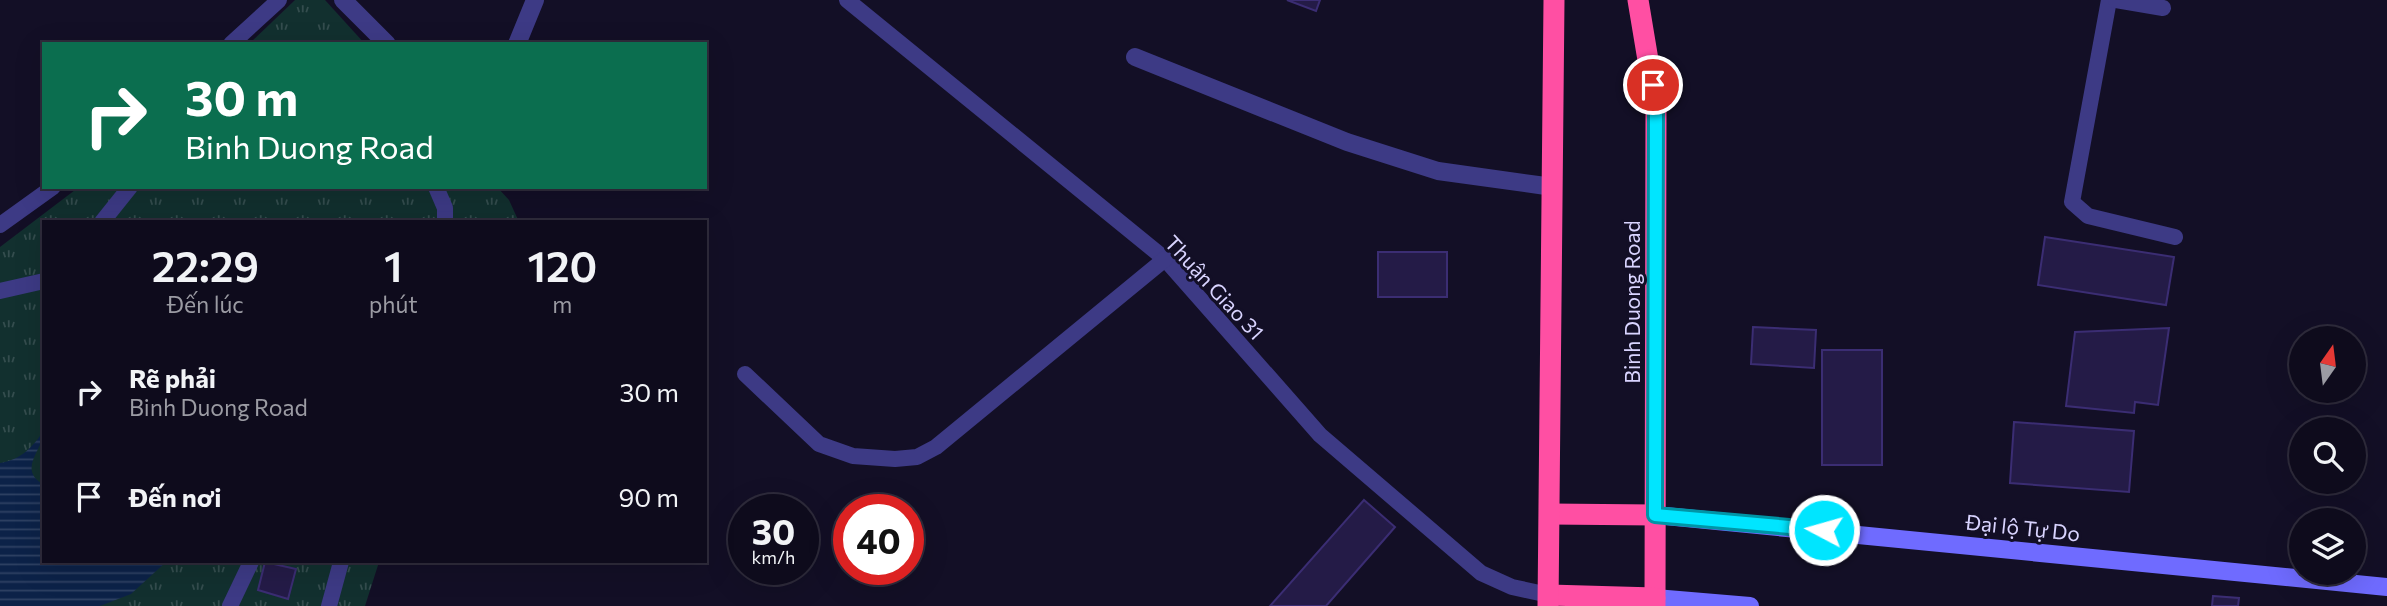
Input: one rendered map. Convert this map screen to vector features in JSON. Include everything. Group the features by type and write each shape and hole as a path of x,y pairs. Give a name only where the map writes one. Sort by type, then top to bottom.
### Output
{"highway":[{"path":"1554,0 1548,601 1655,602"},
{"name":"Binh Duong Road","path":"1638,0 1656,108 1655,602"},
{"path":"1550,514 1655,515"}],"street":[{"path":"343,0 385,42"},
{"path":"518,42 535,0"},
{"path":"1135,57 1348,142 1438,171 1553,187"},
{"name":"Đại lộ Tự Do","path":"1655,515 2387,587"},
{"path":"1655,602 1750,606"}],"lane":[{"path":"233,42 279,0"},
{"name":"Thuận Giao 31","path":"847,0 1165,259 1320,435 1481,573 1548,601"},
{"path":"2109,0 2072,202 2088,216 2175,237"},
{"path":"2116,0 2163,8"},
{"path":"0,225 50,189"},
{"path":"104,220 128,189"},
{"path":"437,189 445,208 446,220"},
{"path":"745,374 819,444 853,456 917,457 936,447 1165,259"},
{"path":"0,291 42,281"},
{"path":"230,606 251,563"},
{"path":"329,606 341,563"}],"green space":[{"path":"295,0 325,0 363,42 251,42"},
{"path":"76,189 499,189 509,200 518,220 42,220 42,563 379,563 365,606 0,606 0,247"}],"water":[{"path":"42,433 32,472 42,484 42,563 165,563 131,594 100,606 0,606 0,463 26,452"}],"building":[{"path":"1287,0 1320,0 1316,11"},
{"path":"2045,237 2174,257 2166,305 2038,285"},
{"path":"1378,252 1447,252 1447,297 1378,297"},
{"path":"1753,327 1816,330 1814,368 1751,364"},
{"path":"2169,328 2158,405 2135,402 2134,413 2066,406 2075,332"},
{"path":"1822,350 1882,350 1882,465 1822,465"},
{"path":"2014,422 2134,431 2129,492 2010,483"},
{"path":"1364,500 1395,527 1326,606 1270,606"},
{"path":"265,563 296,569 288,599 258,590"},
{"path":"2213,596 2239,598 2238,606 2212,606"}],"route":[{"path":"1653,85 1656,108 1655,515 1824,530"}]}
